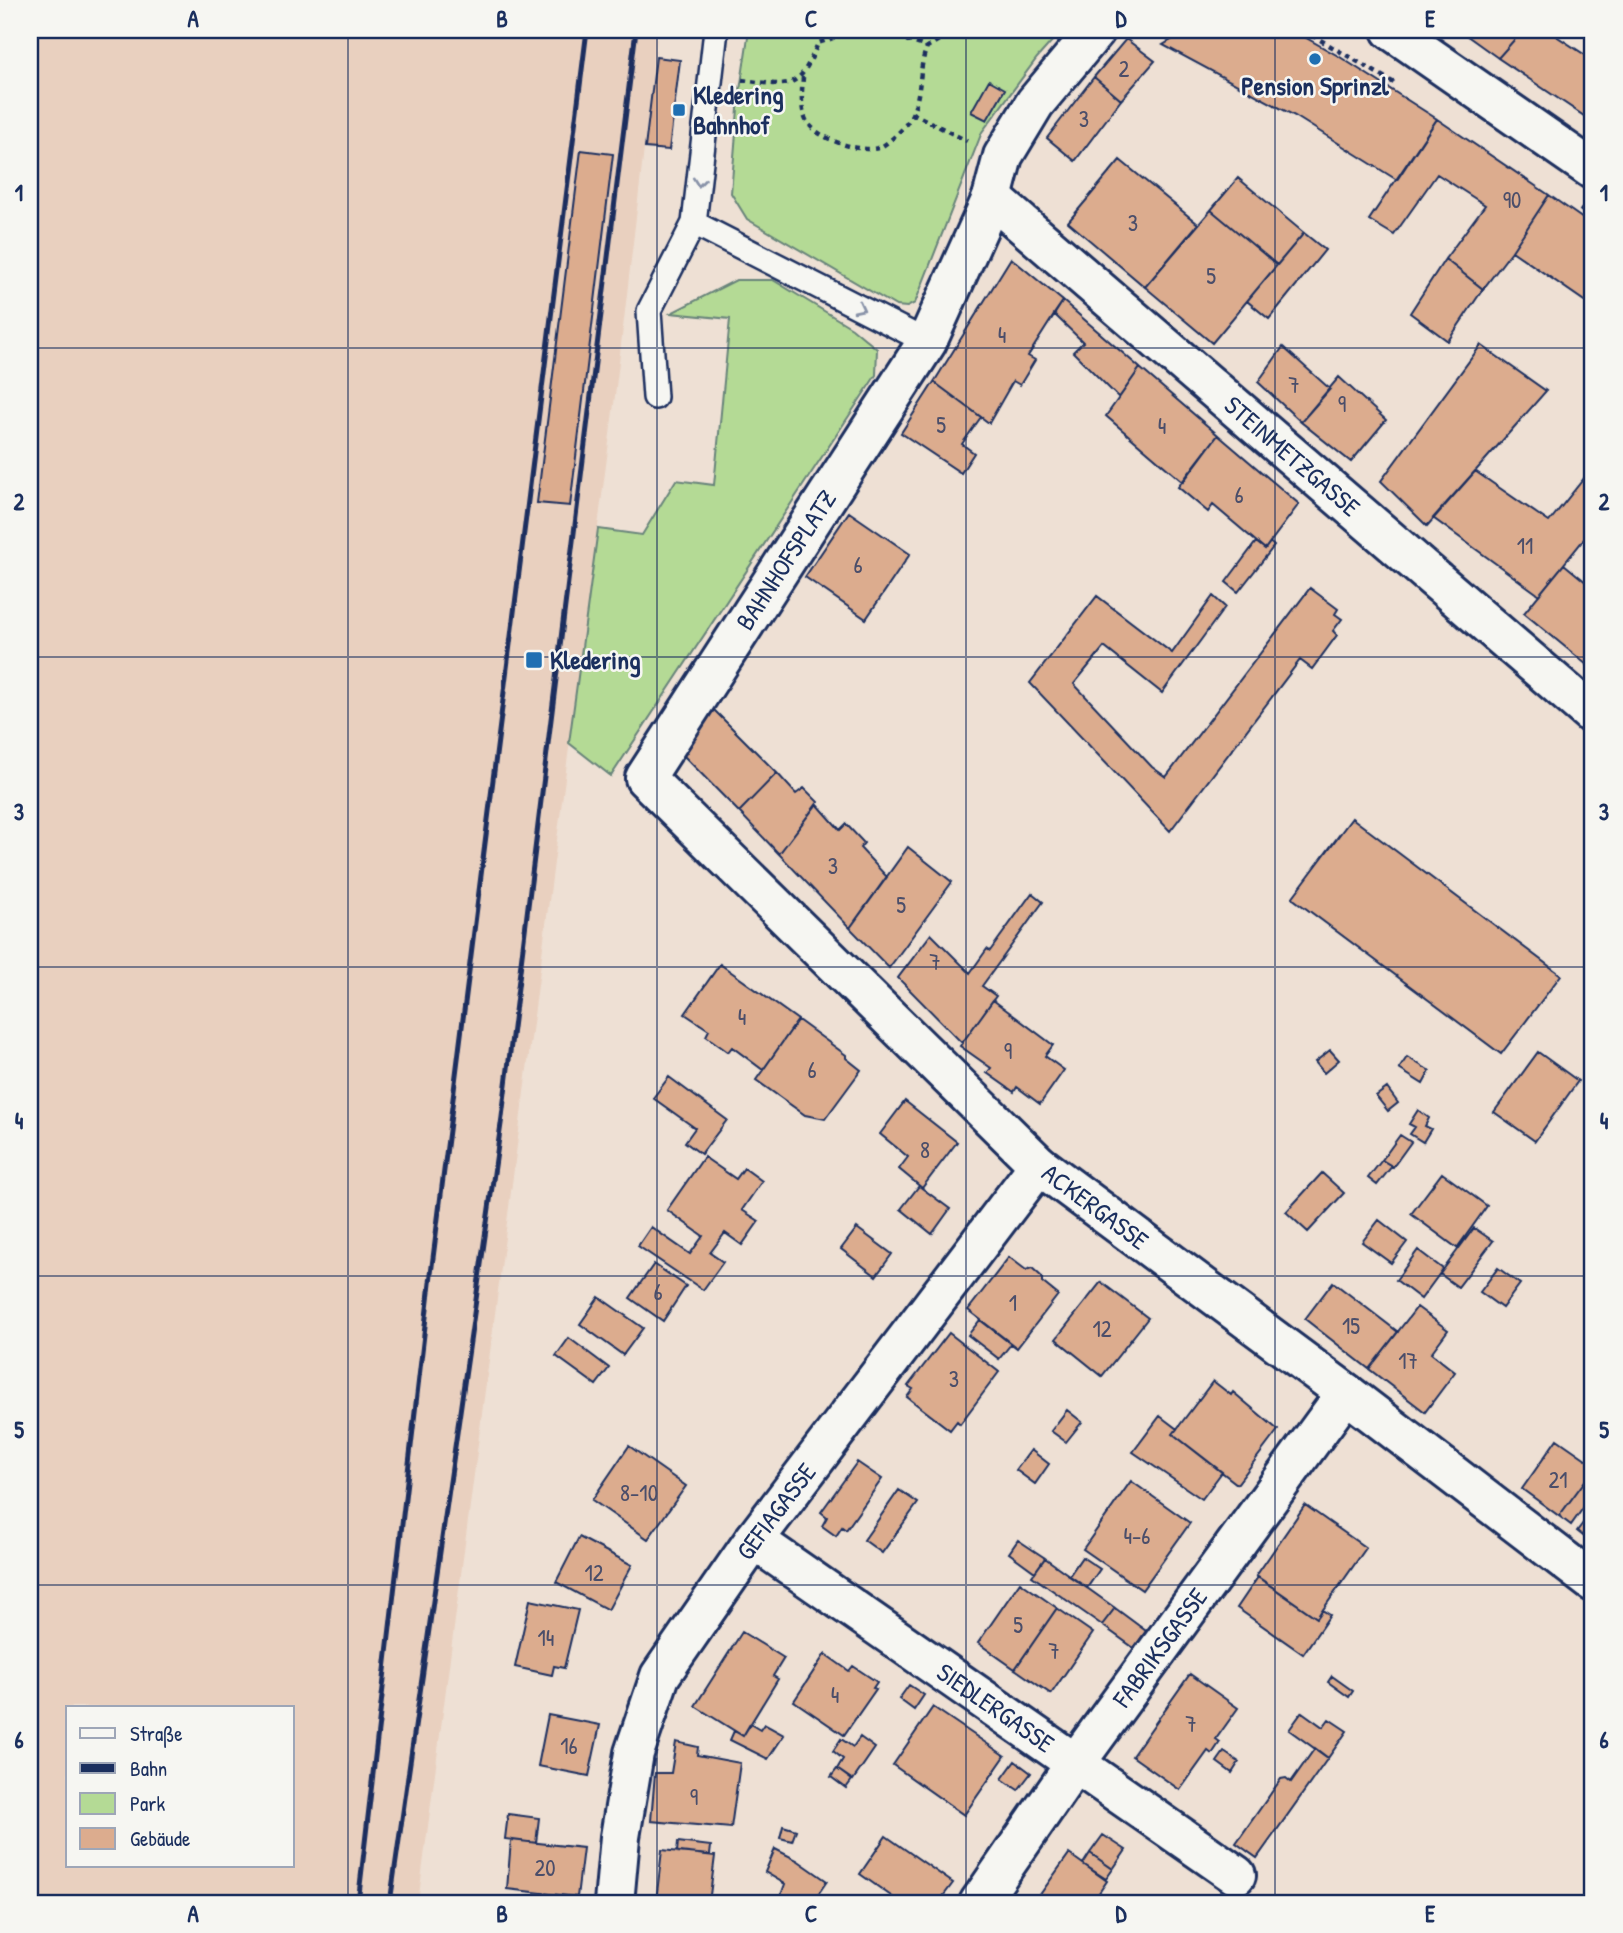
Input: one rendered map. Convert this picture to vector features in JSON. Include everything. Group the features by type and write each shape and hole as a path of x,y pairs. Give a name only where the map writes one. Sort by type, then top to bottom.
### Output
{"street":[{"name":"BAHNHOFSPLATZ","path":"645,778 927,342 992,198 1003,156 1035,103 1096,30"},
{"path":"1391,30 1593,170"},
{"name":"STEINMETZGASSE","path":"992,198 1593,715"},
{"name":"ACKERGASSE","path":"645,778 1040,1166 1593,1582"},
{"name":"GEFIAGASSE","path":"614,1903 620,1837 634,1753 660,1676 754,1540 1040,1166"},
{"name":"FABRIKSGASSE","path":"979,1903 1075,1764 1346,1394"},
{"name":"SIEDLERGASSE","path":"754,1540 1236,1875"}],"lane":[{"path":"655,397 649,311 694,223 716,30"},
{"path":"694,223 927,342"}],"path":[{"path":"928,47 874,30 851,32 818,44 803,76 805,118 812,129 831,140 880,148 903,128 912,113 921,88 922,60 928,47 956,30"},
{"path":"711,76 761,83 793,83 803,76"},
{"path":"912,113 962,139 1003,156"}],"shaded area":[{"path":"30,30 658,30 615,396 418,1903 30,1903"}],"green space":[{"path":"749,30 1062,30 1037,58 982,132 915,303 907,307 896,306 747,219 731,193 739,97"},
{"path":"736,280 773,280 852,328 877,349 876,375 611,776 569,743 598,529 642,535 676,480 714,485 730,319 671,313"}],"building":[{"path":"1188,30 1292,30 1437,119 1397,180 1295,116 1163,45"},
{"path":"1459,30 1523,30 1498,58"},
{"path":"1523,30 1547,30 1590,58 1593,53 1593,122 1498,58"},
{"path":"1126,39 1155,61 1121,100 1094,77"},
{"path":"656,57 680,60 669,150 645,148"},
{"path":"1094,77 1121,100 1075,161 1047,138"},
{"path":"989,80 1005,89 987,120 971,112"},
{"path":"1437,119 1549,195 1483,289 1445,259 1485,205 1437,174 1394,235 1369,220"},
{"path":"581,150 613,154 570,506 537,503"},
{"path":"1120,160 1198,224 1145,287 1068,222"},
{"path":"1238,178 1304,233 1277,265 1211,210"},
{"path":"1549,195 1593,226 1593,307 1512,251"},
{"path":"1211,210 1277,265 1212,343 1145,287"},
{"path":"1304,233 1325,250 1269,319 1247,301"},
{"path":"1011,258 1063,301 1028,356 1035,360 1020,385 1013,381 989,423 934,382"},
{"path":"1445,259 1483,289 1448,341 1410,313"},
{"path":"1063,301 1140,368 1119,398 1073,352 1083,342 1054,314"},
{"path":"1481,345 1546,391 1427,526 1381,481"},
{"path":"1283,347 1330,389 1301,422 1258,382"},
{"path":"1140,368 1218,435 1183,482 1106,416"},
{"path":"1339,377 1386,420 1351,462 1301,422"},
{"path":"934,382 981,417 962,444 974,453 961,473 901,433"},
{"path":"1218,435 1299,504 1265,549 1213,505 1208,512 1178,487"},
{"path":"1593,467 1593,528 1539,595 1433,518 1475,471 1549,522"},
{"path":"849,512 910,554 866,619 805,577"},
{"path":"1256,542 1265,549 1270,542 1274,546 1238,592 1226,582"},
{"path":"1564,564 1593,588 1593,670 1524,613"},
{"path":"1310,588 1338,609 1335,614 1342,619 1333,631 1337,635 1312,669 1300,660 1170,831 1030,683 1097,596 1172,653 1213,596 1225,607 1162,693 1104,647 1074,684 1152,767 1166,777"},
{"path":"712,708 777,773 739,812 682,754"},
{"path":"777,773 796,794 804,788 818,802 779,854 739,812"},
{"path":"817,804 840,830 846,824 864,843 860,848 887,877 850,928 779,854"},
{"path":"1352,818 1561,975 1501,1054 1292,898"},
{"path":"908,847 952,882 889,968 850,928"},
{"path":"1032,893 1043,902 982,986 996,996 962,1043 898,978 931,934 970,973 987,949 990,951"},
{"path":"720,964 798,1020 763,1070 732,1047 728,1052 706,1036 709,1030 685,1014"},
{"path":"993,1000 1053,1045 1045,1056 1064,1070 1040,1104 1017,1087 1014,1092 987,1073 991,1068 960,1046"},
{"path":"798,1020 846,1055 846,1058 861,1070 825,1119 805,1115 756,1080"},
{"path":"1330,1050 1339,1060 1324,1073 1315,1062"},
{"path":"1538,1052 1578,1081 1535,1141 1494,1112"},
{"path":"1407,1057 1430,1071 1423,1084 1399,1069"},
{"path":"669,1077 727,1120 701,1154 685,1142 695,1128 653,1098"},
{"path":"1387,1088 1398,1103 1388,1111 1376,1096"},
{"path":"905,1101 957,1142 922,1188 899,1169 908,1157 880,1134"},
{"path":"1418,1110 1429,1118 1425,1126 1431,1129 1423,1142 1410,1134 1415,1127 1409,1124"},
{"path":"1400,1135 1411,1142 1393,1167 1382,1160"},
{"path":"704,1157 736,1179 744,1168 762,1181 742,1210 759,1221 742,1245 725,1233 710,1253 723,1262 703,1290 638,1246 651,1227 690,1254 703,1236 667,1210"},
{"path":"1382,1160 1392,1166 1377,1185 1368,1178"},
{"path":"1322,1173 1344,1193 1308,1232 1286,1212"},
{"path":"1442,1173 1487,1206 1457,1248 1411,1214"},
{"path":"919,1186 950,1209 932,1234 901,1209"},
{"path":"1379,1220 1407,1242 1391,1263 1362,1242"},
{"path":"857,1228 892,1254 876,1276 841,1249"},
{"path":"1474,1228 1493,1241 1458,1287 1440,1274"},
{"path":"1418,1250 1443,1269 1421,1299 1396,1280"},
{"path":"1009,1257 1026,1270 1032,1268 1042,1277 1042,1282 1058,1295 1017,1348 968,1310"},
{"path":"654,1264 686,1286 663,1321 630,1298"},
{"path":"1498,1268 1520,1284 1502,1308 1480,1292"},
{"path":"1101,1282 1148,1318 1102,1376 1056,1339"},
{"path":"1333,1282 1398,1332 1369,1369 1305,1319"},
{"path":"599,1297 643,1328 623,1355 580,1324"},
{"path":"1417,1307 1448,1330 1431,1353 1455,1372 1425,1412 1369,1369"},
{"path":"980,1320 1011,1344 999,1359 968,1335"},
{"path":"949,1333 999,1372 960,1424 957,1421 950,1430 907,1397 913,1389 908,1386"},
{"path":"569,1338 609,1368 596,1385 556,1356"},
{"path":"1213,1381 1231,1395 1233,1392 1278,1430 1237,1484 1173,1434"},
{"path":"1067,1410 1082,1422 1066,1442 1051,1431"},
{"path":"1160,1416 1177,1429 1173,1434 1222,1472 1202,1499 1133,1452"},
{"path":"1557,1439 1593,1464 1593,1470 1559,1516 1522,1489"},
{"path":"629,1446 686,1486 648,1539 592,1500"},
{"path":"1031,1450 1049,1464 1035,1484 1016,1470"},
{"path":"857,1462 882,1479 846,1530 842,1527 836,1536 822,1526 827,1517 821,1512"},
{"path":"1593,1470 1593,1494 1571,1525 1559,1516"},
{"path":"1131,1481 1190,1523 1142,1590 1083,1549"},
{"path":"899,1490 918,1503 882,1553 864,1540"},
{"path":"1305,1505 1366,1548 1317,1618 1256,1576"},
{"path":"1593,1510 1593,1544 1577,1531"},
{"path":"579,1537 632,1565 608,1610 556,1582"},
{"path":"1018,1540 1045,1558 1035,1572 1009,1553"},
{"path":"1082,1557 1100,1569 1087,1588 1069,1576"},
{"path":"1045,1558 1115,1608 1102,1625 1032,1576"},
{"path":"1258,1577 1317,1618 1322,1610 1330,1615 1303,1654 1237,1608"},
{"path":"1020,1582 1057,1608 1015,1669 978,1643"},
{"path":"530,1600 578,1610 564,1668 554,1666 552,1675 515,1667"},
{"path":"1057,1608 1093,1633 1051,1694 1015,1669"},
{"path":"1115,1608 1146,1631 1134,1648 1102,1625"},
{"path":"742,1632 784,1658 773,1676 778,1679 743,1736 695,1706"},
{"path":"825,1654 849,1671 853,1666 877,1682 873,1688 876,1689 844,1735 794,1701"},
{"path":"1190,1674 1238,1708 1216,1739 1220,1742 1212,1754 1208,1751 1180,1790 1132,1756"},
{"path":"1332,1676 1353,1691 1349,1697 1328,1682"},
{"path":"909,1685 924,1695 914,1710 899,1699"},
{"path":"933,1707 1005,1756 964,1815 893,1765"},
{"path":"1302,1712 1323,1727 1329,1719 1347,1731 1328,1758 1289,1730"},
{"path":"548,1715 600,1725 589,1776 538,1766"},
{"path":"750,1724 760,1730 764,1724 784,1735 768,1759 730,1740 734,1731 743,1736"},
{"path":"860,1737 875,1748 853,1780 837,1769 843,1759 833,1751 841,1739 853,1747"},
{"path":"676,1742 698,1747 697,1755 740,1763 731,1828 651,1821 655,1773 671,1773"},
{"path":"1315,1748 1328,1758 1257,1858 1236,1843 1281,1779 1286,1778 1291,1782"},
{"path":"1224,1752 1239,1762 1232,1773 1217,1762"},
{"path":"1015,1761 1031,1773 1018,1790 1002,1779"},
{"path":"837,1769 852,1780 846,1788 831,1777"},
{"path":"508,1814 539,1818 536,1843 505,1839"},
{"path":"783,1826 796,1830 792,1841 780,1838"},
{"path":"1103,1835 1126,1850 1113,1869 1090,1853"},
{"path":"886,1836 953,1883 938,1903 901,1903 860,1874"},
{"path":"511,1840 583,1848 577,1897 507,1889"},
{"path":"678,1842 711,1846 710,1855 677,1852"},
{"path":"775,1849 797,1860 827,1881 812,1903 778,1903 785,1884 765,1872"},
{"path":"662,1850 715,1856 709,1903 656,1902"},
{"path":"1090,1853 1113,1869 1106,1879 1083,1864"},
{"path":"1069,1854 1107,1881 1092,1903 1034,1903"}],"railway":[{"path":"358,1903 431,1274 587,30"},
{"path":"390,1903 502,1117 636,30"}],"place":[{"name":"Pension Sprinzl","path":"1315,59"},
{"name":"Kledering Bahnhof","path":"679,110"},
{"name":"Kledering","path":"534,660"}]}
